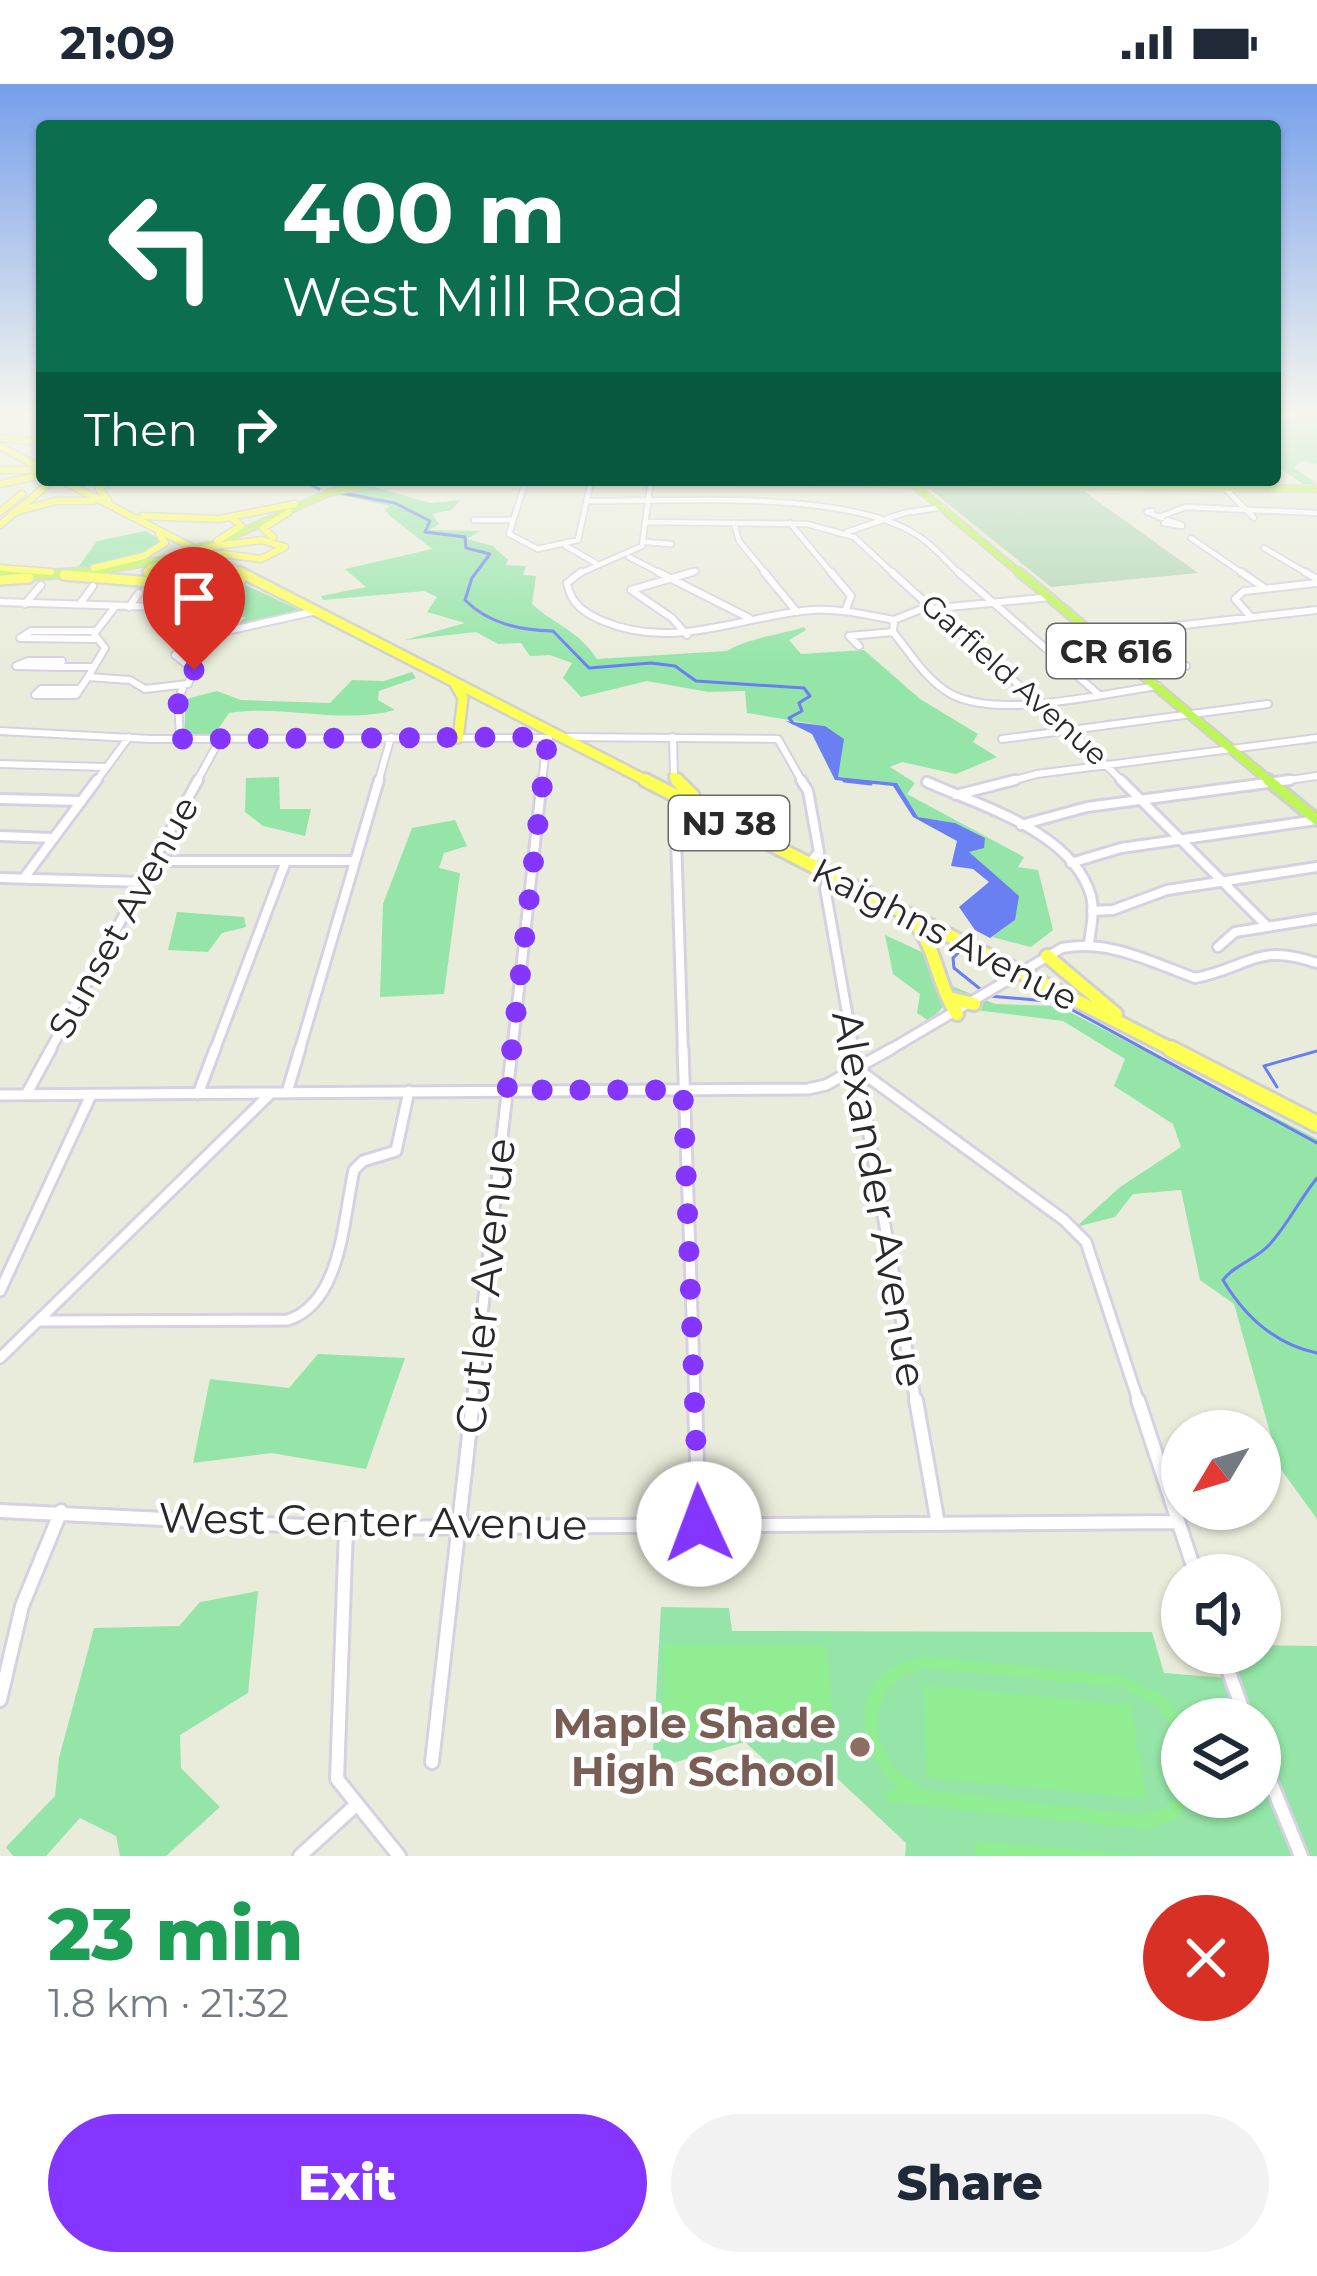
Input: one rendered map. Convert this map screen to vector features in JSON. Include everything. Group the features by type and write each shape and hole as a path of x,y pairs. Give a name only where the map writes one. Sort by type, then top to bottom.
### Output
{"highway":[{"name":"Kaighns Avenue","path":"94,497 206,547 316,611 704,804 1317,1120"},
{"name":"Kaighns Avenue","path":"98,497 154,529 206,547"},
{"path":"103,497 106,502"},
{"path":"0,525 6,511 64,500 106,502"},
{"path":"138,515 173,521 294,507"},
{"path":"283,592 266,571 290,547 262,530 294,507"},
{"path":"206,547 241,523 222,517 193,522 184,531 206,547 248,560 276,556 285,547 262,539 206,547"},
{"path":"83,570 158,550 165,541 154,529"},
{"path":"185,553 153,566 148,574 167,581 197,576 209,566 206,547"},
{"path":"0,574 49,574"},
{"path":"64,574 164,583 231,577 283,592"},
{"name":"Kaighns Avenue","path":"283,592 971,944"},
{"path":"451,680 463,695 458,738"},
{"path":"674,776 680,787 704,804"},
{"path":"894,908 928,938 941,990 956,1014"},
{"path":"1047,956 1116,1014"},
{"name":"Kaighns Avenue","path":"1025,971 1317,1120"},
{"path":"948,998 983,998"}],"main road":[{"path":"49,574 206,547 317,497"},
{"name":"CR 616","path":"930,497 1317,820"},
{"path":"49,574 185,553"}],"street":[{"path":"520,497 511,536 538,549"},
{"path":"525,557 578,539 587,497"},
{"path":"646,542 650,497"},
{"path":"1231,497 1240,508 1266,522"},
{"path":"1167,500 1183,508"},
{"path":"1213,500 1216,508"},
{"path":"586,501 826,506 884,519 920,536 1097,693"},
{"path":"1172,512 1147,512 1163,518 1183,508 1269,506 1317,513"},
{"path":"844,533 944,507"},
{"path":"1202,508 1212,522"},
{"path":"1304,512 1306,520"},
{"path":"474,520 512,520"},
{"name":"Garfield Avenue","path":"646,522 790,523 862,540 1001,673 1073,730 1267,926"},
{"path":"734,523 740,541 797,612"},
{"path":"790,523 850,596 845,611"},
{"path":"1191,538 1264,588"},
{"path":"671,544 646,542 627,557 571,576 567,583 573,602 616,627 659,637 687,636 797,612 845,611 894,620 935,608 1052,597"},
{"path":"565,546 599,565"},
{"path":"1264,548 1317,581"},
{"path":"627,557 752,619"},
{"path":"687,636 672,618 632,593 637,585 696,571"},
{"path":"1251,617 1236,597 1317,581"},
{"path":"24,605 41,585"},
{"path":"79,606 93,586"},
{"path":"129,608 139,593"},
{"path":"172,617 189,596"},
{"path":"0,602 201,610 232,630"},
{"path":"96,635 114,608"},
{"path":"1096,635 1317,610"},
{"path":"180,739 178,700 194,670 175,656 176,650 232,630 272,625 316,611"},
{"path":"1154,615 1170,626"},
{"path":"894,620 893,632 956,697 982,704 1158,686"},
{"path":"24,632 96,635 20,638 24,632"},
{"path":"859,646 849,636 893,632"},
{"path":"78,692 105,648 96,635"},
{"path":"60,667 62,662 28,661 16,666 17,667 60,667 92,667"},
{"path":"1140,671 1186,666"},
{"path":"88,676 130,680 142,688 184,687"},
{"path":"41,689 78,692 35,695 41,689"},
{"path":"1002,739 1268,704"},
{"path":"0,731 180,739 772,737 785,746 808,791 819,849 812,860"},
{"path":"25,878 129,737"},
{"path":"287,1092 391,737"},
{"name":"Cutler Avenue","path":"432,1762 548,737"},
{"path":"673,737 674,776"},
{"path":"956,795 1011,779 1106,764 1317,738"},
{"name":"Sunset Avenue","path":"26,1095 220,739"},
{"path":"0,764 107,767"},
{"path":"1022,825 1068,811 1317,776"},
{"path":"927,782 1022,825 1071,863 1086,884 1092,911 1089,943"},
{"path":"681,798 675,807 699,1524"},
{"path":"0,799 82,801"},
{"path":"1071,863 1121,848 1317,820"},
{"path":"0,836 54,838"},
{"path":"155,861 355,861"},
{"path":"198,1094 286,861"},
{"path":"1092,911 1113,910 1167,890 1317,867"},
{"name":"Alexander Avenue","path":"832,876 825,888 938,1524"},
{"path":"0,878 143,882"},
{"path":"1218,946 1235,932 1317,919"},
{"path":"0,1095 813,1089 956,1014 1062,948 1089,943 1195,978 1262,953 1291,954 1317,964"},
{"path":"856,1068 1064,1220 1086,1242 1161,1470"},
{"path":"40,1321 288,1320 309,1312 323,1299 354,1170 363,1161 396,1151 409,1091"},
{"path":"0,1358 270,1094"},
{"name":"Sunset Avenue","path":"0,1291 91,1095"},
{"name":"West Center Avenue","path":"0,1510 346,1528 1161,1522"},
{"path":"0,1700 22,1606 62,1511"},
{"path":"346,1528 338,1779 399,1856"},
{"path":"300,1856 356,1805"},
{"path":"1281,1807 1301,1856"}],"green space":[{"path":"348,497 408,497 430,503 461,500 451,510 432,514 439,524 430,530 480,531 467,539 493,546 508,560 505,565 526,566 523,575 536,576 532,604 575,635 597,659 727,651 804,627 789,640 801,654 864,650 920,699 978,734 973,742 997,757 956,774 902,762 890,767 915,783 907,794 1024,857 1018,867 1038,870 1053,930 1031,947 992,937 1015,920 968,851 955,823 918,817 896,783 838,777 825,726 747,713 745,691 708,692 647,681 581,697 563,678 572,663 550,655 530,656 521,643 498,644 476,632 405,640 465,623 427,612 437,597 424,591 323,600 321,596 366,587 345,569 432,549 390,516 385,510 390,506"},
{"path":"939,497 1092,497 1198,573 1051,587"},
{"path":"146,531 159,539 158,546 144,555 76,570 97,541"},
{"path":"232,579 304,612 234,627 246,617 215,615 207,607 220,591 217,587 189,584"},
{"path":"412,672 416,678 379,691 378,700 395,710 353,716 229,713 212,738 184,736 186,699 217,691 241,700 330,703 352,680 384,681"},
{"path":"279,777 280,809 311,809 305,836 263,826 245,812 246,778"},
{"path":"455,820 467,846 444,853 439,868 460,873 444,994 380,997 383,904 412,828"},
{"path":"177,912 244,917 246,927 222,933 208,952 168,950"},
{"path":"885,935 922,952 933,978 995,1004 1058,1006 1317,1139 1317,1519 1281,1469 1281,1410 1264,1410 1234,1304 1200,1280 1181,1190 1133,1194 1115,1217 1076,1227 1120,1187 1181,1147 1173,1124 1114,1086 1125,1059 1063,1021 944,1006 929,1021 917,1013 920,994 893,974"},
{"path":"318,1354 405,1358 366,1469 271,1453 193,1463 210,1379 289,1388"},
{"path":"258,1591 248,1693 180,1735 181,1768 220,1807 166,1856 120,1856 116,1836 80,1818 46,1856 13,1856 6,1847 55,1796 59,1758 94,1628 179,1626 200,1602"},
{"name":"Maple Shade High School","path":"661,1607 729,1608 732,1631 1152,1632 1161,1674 1228,1678 1228,1674 1281,1674 1281,1645 1317,1646 1317,1856 905,1856 906,1843 826,1768 792,1785 745,1742 652,1769"},
{"path":"664,1644 826,1645 835,1739 664,1738"},
{"path":"931,1657 1123,1676 1165,1698 1161,1711 1121,1687 926,1668 904,1675 886,1691 877,1713 879,1741 894,1769 921,1789 1137,1815 1161,1809 1161,1818 1177,1818 1146,1829 887,1802 887,1789 898,1789 871,1750 866,1707 872,1688 904,1662"},
{"path":"923,1685 1131,1705 1146,1799 927,1777"},
{"path":"974,1841 1153,1856 976,1856"}],"water":[{"path":"786,721 825,726 844,739 838,777 897,783 918,817 955,823 985,838 984,848 969,852 1019,896 1015,920 990,938 975,930 959,907 989,882 973,869 951,866 957,841 913,817 893,786 835,780 812,734"}],"waterway":[{"path":"362,497 395,503 430,521 425,532 465,537 466,548 490,554 472,578 465,600 484,615 517,627 553,631 589,668 651,663 675,666 696,681 804,688 810,696 799,703 802,711 789,718 793,723"},
{"path":"844,781 871,784"},
{"path":"963,948 953,958 954,968 989,996 1058,1002 1317,1143"},
{"path":"1277,1087 1264,1066 1317,1051"},
{"path":"1317,1178 1270,1244 1223,1280 1262,1327 1287,1343 1317,1353"}],"place":[{"name":"Maple Shade High School","path":"860,1747"}],"route":[{"path":"194,670 178,700 180,739 548,737 507,1090 683,1090 699,1524"}]}
